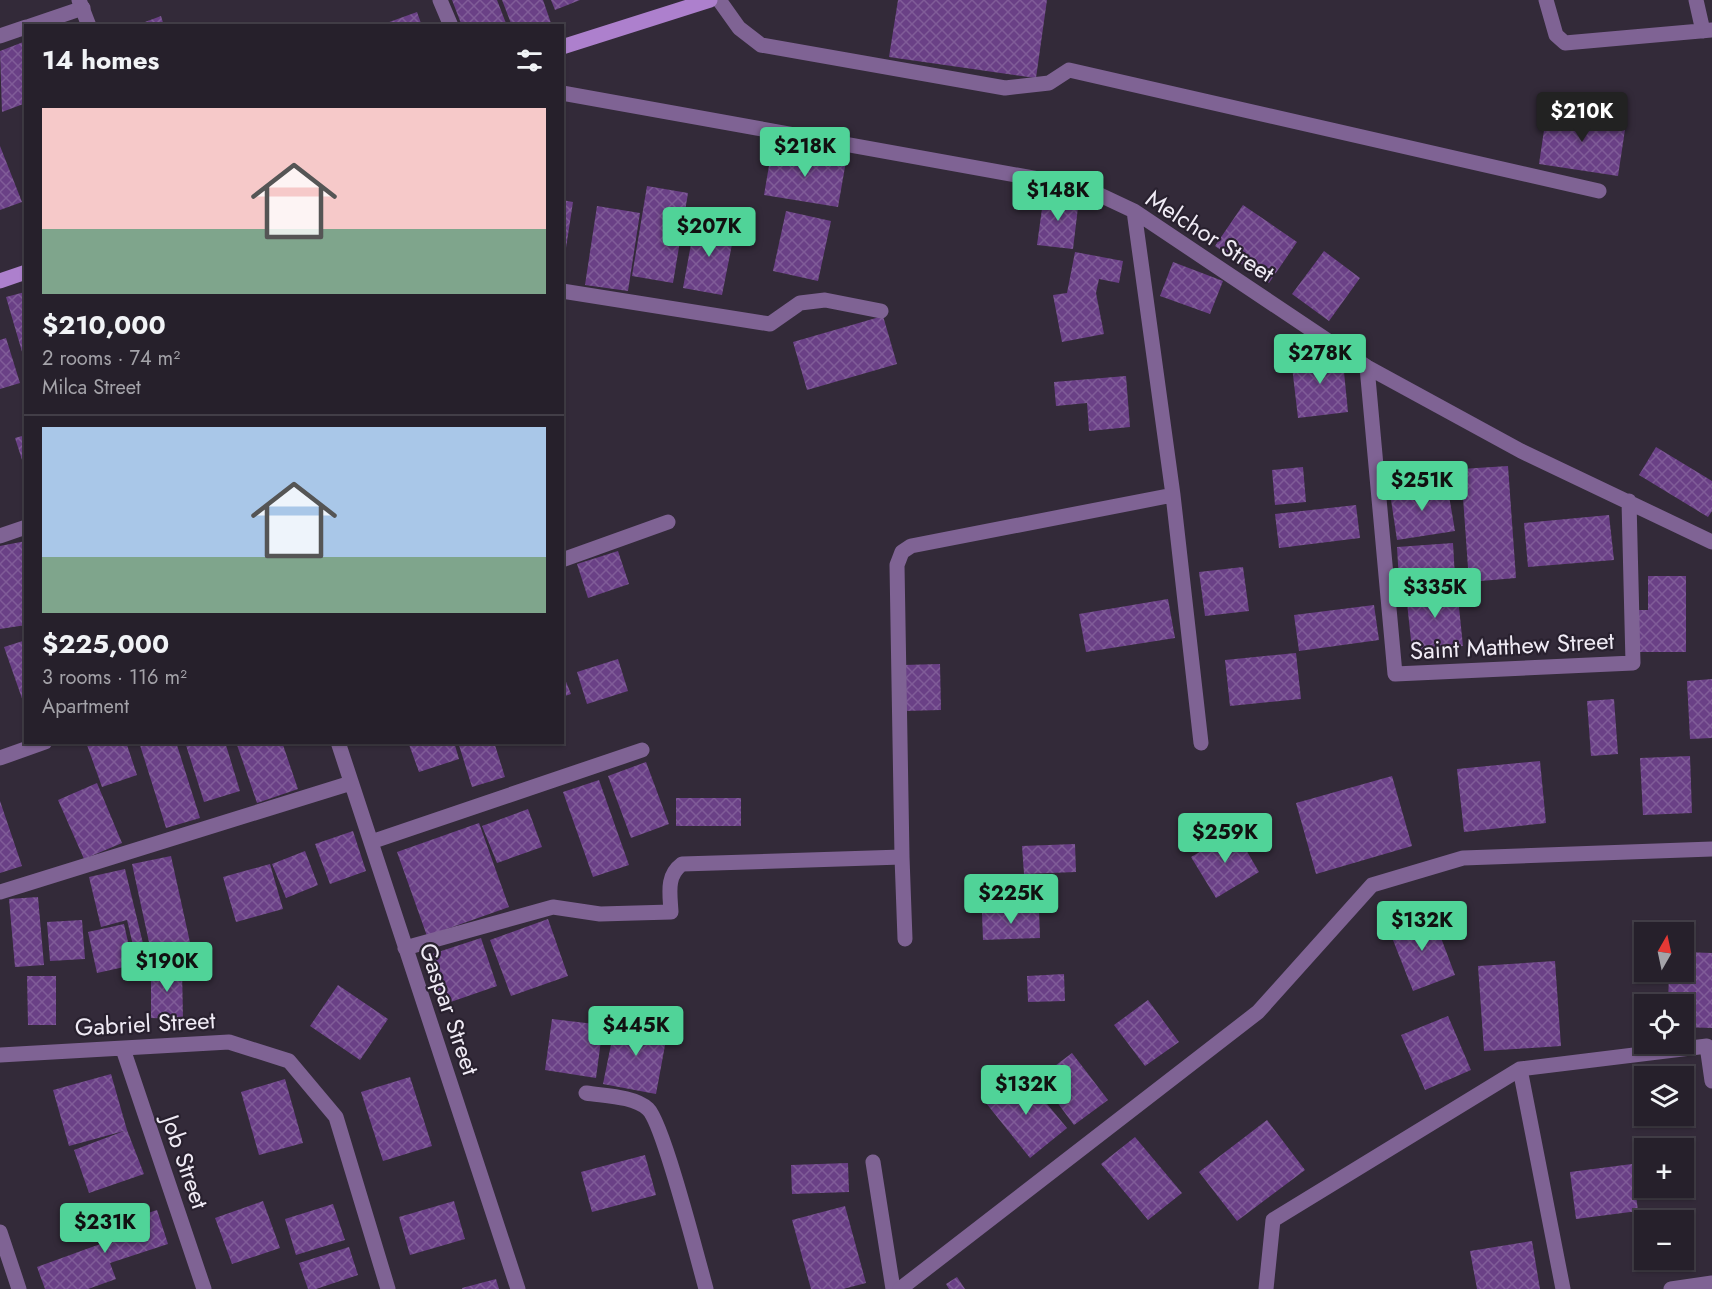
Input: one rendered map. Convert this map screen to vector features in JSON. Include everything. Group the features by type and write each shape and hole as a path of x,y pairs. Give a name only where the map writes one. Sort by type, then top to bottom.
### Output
{"main road":[{"path":"564,46 710,0"},
{"path":"0,281 24,273"}],"street":[{"path":"440,0 450,24"},
{"path":"719,0 739,28 761,45 1005,88 1049,83 1069,70 1599,191"},
{"path":"1546,0 1556,35 1565,43 1708,30 1696,0"},
{"path":"35,24 81,4 88,24"},
{"path":"0,36 24,28"},
{"name":"Melchor Street","path":"564,93 1083,187 1134,211 1367,367 1521,451 1712,542"},
{"path":"1134,211 1173,495 1201,743"},
{"path":"564,291 770,324 800,303 825,300 881,311"},
{"name":"Saint Matthew Street","path":"1367,367 1395,674 1633,663 1629,501"},
{"path":"905,939 897,565 902,552 910,546 1173,495"},
{"path":"564,559 668,522"},
{"path":"0,536 24,529"},
{"path":"0,758 39,744"},
{"name":"Gaspar Street","path":"339,744 518,1289"},
{"path":"370,842 642,750"},
{"path":"0,892 351,783"},
{"path":"900,1289 1258,1012 1372,885 1463,858 1712,849"},
{"path":"405,948 553,907 600,914 671,912 670,885 673,871 682,864 902,856"},
{"name":"Gabriel Street","path":"0,1055 229,1042 289,1061 336,1118 388,1289"},
{"path":"1266,1289 1273,1220 1520,1069 1707,1046 1712,1082"},
{"name":"Job Street","path":"123,1048 204,1289"},
{"path":"1520,1069 1563,1289"},
{"path":"586,1094 632,1101 649,1109 661,1135 706,1289"},
{"path":"873,1162 893,1289"},
{"path":"0,1232 19,1289"},
{"path":"1671,1289 1712,1283"}],"building":[{"path":"452,0 497,0 506,24 461,24"},
{"path":"502,0 543,0 551,24 511,24"},
{"path":"551,0 580,0 555,10"},
{"path":"898,0 1047,0 1036,78 889,57"},
{"path":"417,12 421,24 384,24"},
{"path":"161,16 163,24 140,24"},
{"path":"24,42 24,104 2,112 0,51"},
{"path":"1547,110 1626,123 1618,176 1539,164"},
{"path":"0,146 22,202 0,210"},
{"path":"772,148 846,161 838,207 764,195"},
{"path":"647,186 688,193 673,283 632,276"},
{"path":"1044,194 1079,199 1073,249 1037,245"},
{"path":"564,200 573,202 564,261"},
{"path":"1243,205 1297,242 1269,283 1215,246"},
{"path":"597,206 640,213 628,291 585,285"},
{"path":"786,211 831,221 818,281 773,271"},
{"path":"695,222 735,229 722,295 683,288"},
{"path":"1324,251 1360,278 1329,321 1292,294"},
{"path":"1075,252 1123,261 1119,283 1099,279 1096,293 1104,334 1062,342 1053,295 1067,293"},
{"path":"1173,262 1223,281 1210,314 1160,296"},
{"path":"24,292 24,359 6,297"},
{"path":"883,316 897,364 807,390 793,342"},
{"path":"6,338 20,383 0,389 0,340"},
{"path":"1342,352 1348,412 1298,418 1291,358"},
{"path":"1126,376 1130,427 1089,431 1087,403 1056,406 1054,382"},
{"path":"24,436 24,466 15,438"},
{"path":"1656,447 1712,481 1712,511 1708,517 1639,475"},
{"path":"1508,466 1516,578 1469,582 1461,469"},
{"path":"1303,467 1306,502 1275,505 1272,470"},
{"path":"1447,484 1455,531 1397,540 1390,493"},
{"path":"1356,505 1360,538 1279,548 1275,514"},
{"path":"1609,515 1614,560 1528,567 1524,523"},
{"path":"24,541 24,625 0,629 0,546"},
{"path":"1453,543 1455,577 1399,581 1397,547"},
{"path":"618,551 629,584 588,598 577,564"},
{"path":"1243,567 1249,611 1205,616 1199,572"},
{"path":"1648,576 1686,576 1686,652 1634,652 1634,610 1648,610"},
{"path":"1457,588 1463,646 1412,650 1406,593"},
{"path":"1168,599 1175,638 1086,652 1079,614"},
{"path":"1374,605 1379,640 1299,651 1294,615"},
{"path":"24,641 24,704 4,647"},
{"path":"1296,653 1301,699 1230,706 1225,660"},
{"path":"618,659 628,691 587,704 577,672"},
{"path":"940,664 941,710 903,711 903,665"},
{"path":"564,677 571,694 564,696"},
{"path":"1712,679 1712,738 1690,739 1687,681"},
{"path":"1614,699 1618,754 1591,756 1587,701"},
{"path":"127,744 137,775 102,787 87,745"},
{"path":"140,744 177,744 200,818 166,828"},
{"path":"186,744 226,744 240,791 204,802"},
{"path":"237,744 283,744 298,789 257,803"},
{"path":"409,744 455,744 459,759 419,772"},
{"path":"459,744 495,744 505,777 472,787"},
{"path":"1690,756 1692,813 1643,815 1640,758"},
{"path":"1540,761 1546,823 1464,832 1457,769"},
{"path":"646,762 669,824 631,838 608,776"},
{"path":"1392,776 1412,846 1316,874 1296,803"},
{"path":"599,780 629,865 593,877 563,792"},
{"path":"97,783 122,843 84,859 58,800"},
{"path":"676,798 741,798 741,826 676,826"},
{"path":"0,801 22,866 0,873"},
{"path":"528,809 542,847 497,863 482,826"},
{"path":"479,823 509,907 427,936 397,852"},
{"path":"353,831 366,871 330,884 315,844"},
{"path":"1235,831 1259,872 1216,898 1191,857"},
{"path":"1075,844 1076,872 1024,874 1022,846"},
{"path":"305,851 318,885 286,898 272,864"},
{"path":"171,856 191,947 152,956 132,864"},
{"path":"270,864 283,909 236,922 223,877"},
{"path":"125,869 147,960 137,962 127,920 101,927 89,877"},
{"path":"38,897 44,965 15,967 9,899"},
{"path":"1039,910 1040,938 983,940 982,913"},
{"path":"1432,914 1455,975 1413,991 1389,930"},
{"path":"548,919 568,976 511,996 490,940"},
{"path":"82,920 85,959 50,961 47,922"},
{"path":"124,924 133,965 97,973 88,932"},
{"path":"481,938 497,986 442,1005 426,956"},
{"path":"1694,952 1712,953 1712,1028 1694,1027 1694,994 1668,994 1669,982 1694,982"},
{"path":"1555,961 1561,1046 1484,1051 1478,966"},
{"path":"151,967 182,967 183,1019 151,1018"},
{"path":"1064,974 1065,1001 1028,1002 1027,976"},
{"path":"27,976 56,976 56,1025 28,1025"},
{"path":"338,985 388,1019 360,1060 310,1026"},
{"path":"1148,1000 1179,1042 1145,1066 1114,1025"},
{"path":"1448,1016 1471,1070 1425,1090 1401,1035"},
{"path":"552,1019 603,1025 596,1078 545,1070"},
{"path":"616,1020 668,1029 656,1094 603,1084"},
{"path":"1072,1053 1108,1100 1074,1125 1039,1078"},
{"path":"111,1074 127,1130 144,1174 89,1193 74,1150 124,1131 69,1146 53,1090"},
{"path":"1022,1074 1067,1128 1030,1158 986,1103"},
{"path":"410,1077 432,1146 383,1161 361,1092"},
{"path":"285,1079 303,1143 259,1155 241,1092"},
{"path":"1267,1120 1305,1170 1237,1221 1199,1172"},
{"path":"1135,1137 1182,1193 1148,1220 1101,1164"},
{"path":"645,1155 656,1195 592,1212 581,1172"},
{"path":"848,1163 849,1192 792,1194 791,1165"},
{"path":"1632,1164 1634,1198 1636,1198 1638,1210 1576,1219 1570,1172"},
{"path":"263,1201 280,1248 232,1264 215,1218"},
{"path":"454,1201 465,1239 410,1255 399,1217"},
{"path":"333,1204 345,1240 296,1255 285,1219"},
{"path":"845,1206 866,1283 843,1289 811,1289 792,1220"},
{"path":"157,1210 168,1244 110,1263 116,1279 88,1289 45,1289 37,1267 103,1243 108,1254 100,1229"},
{"path":"1532,1241 1540,1289 1477,1289 1470,1251"},
{"path":"349,1247 358,1275 316,1289 308,1289 299,1263"},
{"path":"957,1277 965,1289 949,1289 946,1284"},
{"path":"496,1279 499,1289 462,1289 462,1288"}]}
